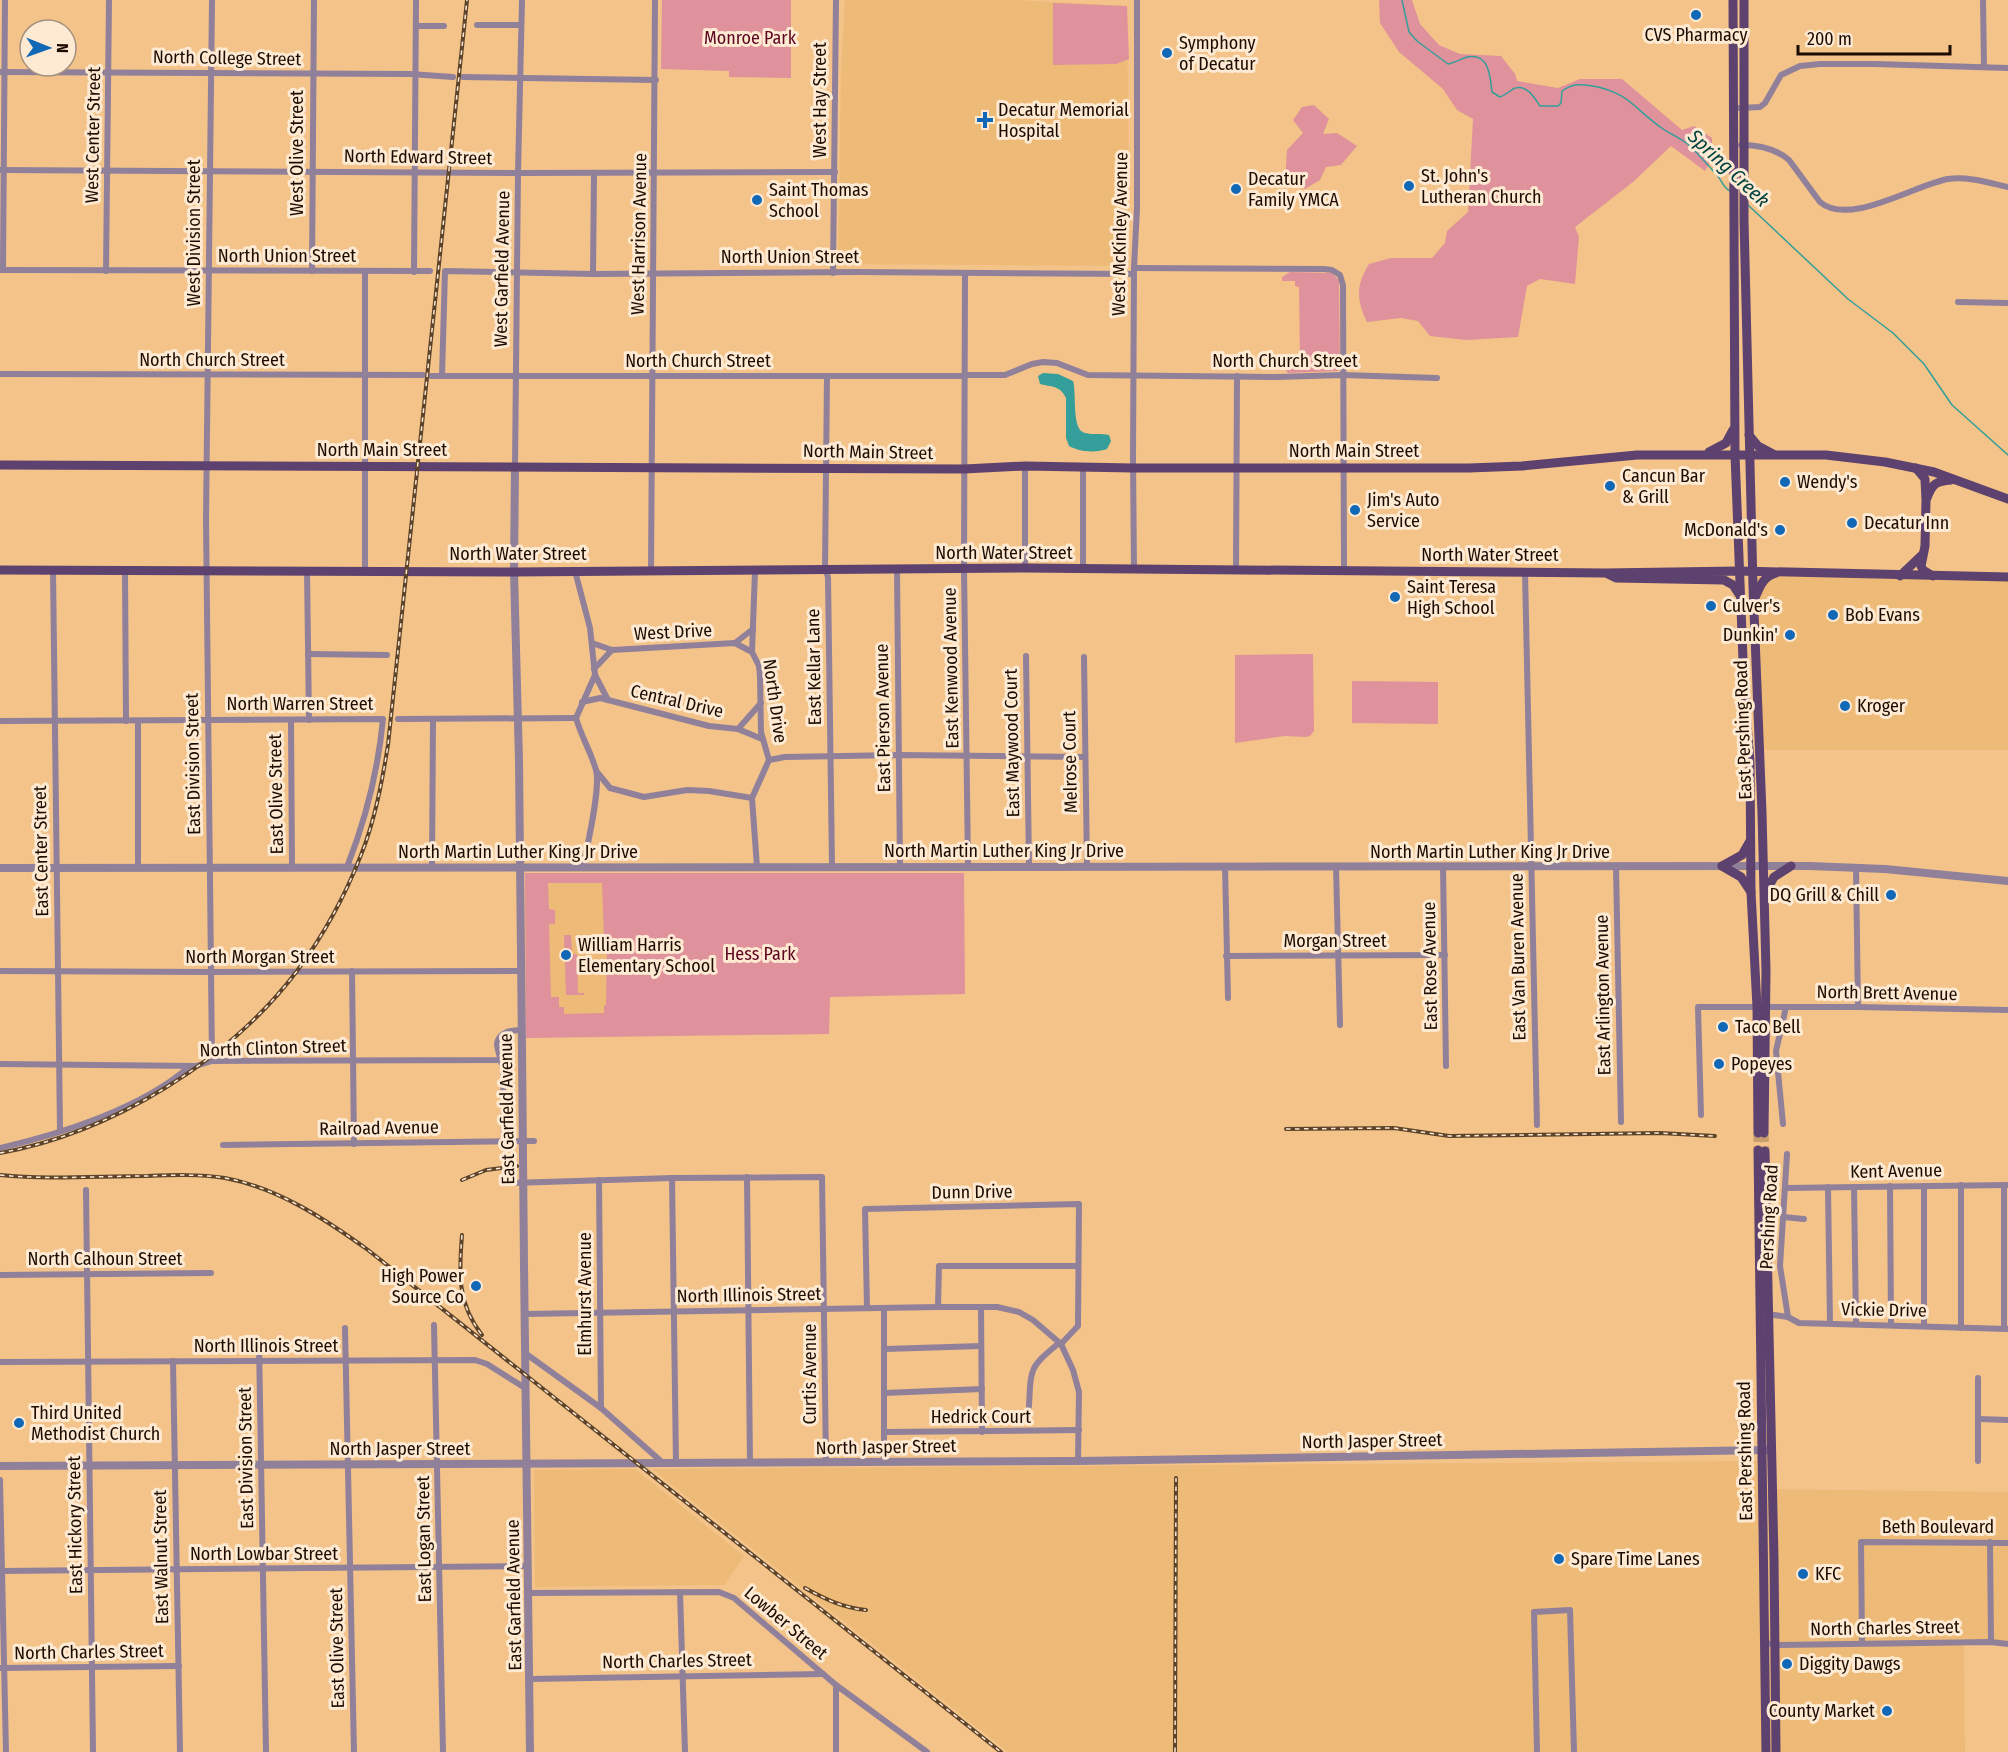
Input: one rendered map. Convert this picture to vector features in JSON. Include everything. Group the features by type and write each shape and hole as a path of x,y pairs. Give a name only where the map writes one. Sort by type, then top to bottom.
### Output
{"main road":[{"path":"1733,0 1739,108"},
{"path":"1744,0 1739,108 1734,145 1735,425 1740,597 1749,741 1751,892 1761,1007 1761,1133"},
{"name":"East Pershing Road","path":"1739,108 1744,145 1750,499 1764,895 1761,1007"},
{"path":"1704,454 1726,443 1735,425"},
{"path":"1749,435 1758,446 1775,455"},
{"path":"1736,454 1743,468 1744,486 1750,499"},
{"name":"North Main Street","path":"0,465 964,469 1025,466 1489,468 1637,455 1826,455 1915,467 1956,479 2008,499"},
{"path":"1915,467 1925,479 1926,536 1921,566 1923,570 1935,577"},
{"path":"1926,500 1934,483 1956,479"},
{"path":"1900,576 1922,555"},
{"name":"North Water Street","path":"0,570 514,572 1025,568 1525,573 1739,571 2008,577"},
{"path":"1754,603 1763,580 1778,572"},
{"path":"1605,573 1616,578 1724,580 1733,585 1740,597"},
{"path":"1722,866 1742,855 1751,839"},
{"path":"1722,866 1741,877 1751,892"},
{"path":"1764,895 1774,877 1791,866"},
{"name":"East Pershing Road","path":"1761,1150 1765,1314 1772,1450 1776,1752"},
{"name":"East Pershing Road","path":"1765,1314 1761,1451 1766,1752"}],"street":[{"path":"1,270 2,72 5,0"},
{"name":"West Center Street","path":"106,271 109,0"},
{"name":"West Division Street","path":"207,466 212,0"},
{"name":"West Olive Street","path":"312,271 314,0"},
{"path":"414,272 416,0"},
{"name":"West Garfield Avenue","path":"515,466 519,78 522,0"},
{"name":"West Harrison Avenue","path":"651,570 656,0"},
{"name":"West Hay Street","path":"833,273 836,0"},
{"name":"West McKinley Avenue","path":"1134,570 1137,0"},
{"path":"1983,0 1984,67"},
{"path":"477,26 521,25"},
{"path":"416,26 444,26"},
{"path":"1739,108 1760,107 1765,103 1781,75 1800,66 1875,64 2008,68"},
{"name":"North College Street","path":"2,72 453,76"},
{"path":"463,77 656,80"},
{"path":"1734,145 1764,147 1783,155 1820,202 1826,208 1836,211 1860,208 1949,179 2008,187"},
{"name":"North Edward Street","path":"2,170 835,172"},
{"path":"593,274 594,173"},
{"name":"North Union Street","path":"1,270 430,272"},
{"name":"North Union Street","path":"442,376 445,271 593,274 1332,270 1340,275 1343,285 1343,375"},
{"path":"365,271 365,570"},
{"name":"East Kenwood Avenue","path":"965,273 964,569 968,866"},
{"path":"1958,302 2008,303"},
{"name":"North Church Street","path":"431,376 1005,375 1032,364 1047,362 1057,363 1084,375 1343,375 1437,378"},
{"name":"North Church Street","path":"0,374 423,375"},
{"path":"1343,375 1344,570"},
{"name":"East Kellar Lane","path":"827,376 825,569 828,577 832,866"},
{"path":"1236,571 1237,376"},
{"name":"East Division Street","path":"207,466 212,1061"},
{"name":"East Garfield Avenue","path":"515,466 514,572 520,867 530,1752"},
{"path":"1025,466 1025,568"},
{"path":"1083,467 1083,570"},
{"name":"East Pierson Avenue","path":"897,569 900,866"},
{"name":"East Center Street","path":"53,570 60,1131"},
{"path":"307,570 309,720"},
{"path":"125,571 126,721"},
{"path":"575,571 592,643 595,672 576,718 597,772 610,788 644,797 687,790 752,798"},
{"name":"North Drive","path":"755,571 752,652 759,666 762,739 770,760 752,798 757,867"},
{"name":"East Van Buren Avenue","path":"1525,573 1537,1125"},
{"name":"West Drive","path":"735,643 753,629"},
{"name":"West Drive","path":"592,643 612,650 735,643 752,652"},
{"name":"West Drive","path":"595,672 612,650"},
{"path":"308,654 387,655"},
{"name":"East Maywood Court","path":"1026,656 1029,866"},
{"name":"Melrose Court","path":"1084,657 1087,866"},
{"name":"Central Drive","path":"595,672 608,700"},
{"name":"Central Drive","path":"582,702 600,698 709,726 738,729 762,739"},
{"name":"Central Drive","path":"738,729 761,703"},
{"path":"516,718 576,718"},
{"name":"North Warren Street","path":"398,719 516,718"},
{"name":"North Warren Street","path":"0,721 383,719 380,757 371,796 347,867"},
{"path":"432,867 433,719"},
{"name":"East Olive Street","path":"291,720 292,868"},
{"path":"138,721 138,868"},
{"path":"770,760 785,757 899,755 1085,757"},
{"path":"583,867 596,795 597,772"},
{"path":"596,795 610,788"},
{"name":"East Rose Avenue","path":"1443,866 1446,1066"},
{"name":"North Martin Luther King Jr Drive","path":"0,868 1791,866 1856,867 2008,881"},
{"path":"1225,867 1228,998"},
{"path":"1336,867 1340,1025"},
{"name":"East Arlington Avenue","path":"1616,867 1620,1122"},
{"path":"1856,867 1858,1006"},
{"name":"Morgan Street","path":"1226,956 1445,955"},
{"name":"North Morgan Street","path":"0,971 521,971"},
{"path":"352,971 354,1144"},
{"name":"North Brett Avenue","path":"1701,1114 1698,1007 1858,1006 2008,1010"},
{"path":"1783,1124 1776,1051 1785,1007"},
{"path":"504,1142 503,1072 497,1041 500,1036 512,1030 521,1030"},
{"name":"North Clinton Street","path":"0,1064 196,1066 212,1061 500,1060"},
{"path":"0,1148 29,1141 102,1116 140,1098 180,1075 190,1066"},
{"name":"Railroad Avenue","path":"223,1145 534,1141"},
{"name":"Pershing Road","path":"1787,1154 1780,1266 1788,1317"},
{"path":"512,1183 747,1177 750,1463"},
{"name":"Curtis Avenue","path":"747,1177 822,1177 826,1462"},
{"path":"672,1178 676,1464"},
{"name":"Elmhurst Avenue","path":"599,1180 600,1408"},
{"path":"1961,1185 1961,1328"},
{"path":"2006,1185 2006,1329"},
{"name":"Kent Avenue","path":"1785,1188 2006,1185"},
{"path":"1890,1186 1891,1324"},
{"path":"1924,1186 1924,1326"},
{"path":"1828,1187 1830,1323"},
{"path":"1854,1187 1856,1324"},
{"name":"East Hickory Street","path":"86,1190 93,1752"},
{"name":"Dunn Drive","path":"867,1308 866,1209 1079,1204 1078,1266"},
{"path":"1783,1217 1804,1219"},
{"path":"938,1307 939,1266 1078,1266 1078,1326 1038,1361 1032,1371 1029,1406"},
{"name":"North Calhoun Street","path":"0,1275 211,1274"},
{"path":"981,1307 982,1432"},
{"name":"North Illinois Street","path":"525,1314 997,1307 1019,1312 1034,1320 1060,1344"},
{"path":"884,1308 884,1461"},
{"name":"Vickie Drive","path":"1765,1314 1788,1317 1799,1323 2006,1329"},
{"name":"East Logan Street","path":"434,1325 443,1752"},
{"name":"East Olive Street","path":"345,1328 350,1465 354,1752"},
{"name":"East Division Street","path":"259,1343 266,1752"},
{"path":"1060,1344 1073,1370 1079,1392 1078,1461"},
{"path":"885,1349 981,1346"},
{"path":"525,1353 600,1408 664,1464"},
{"name":"North Illinois Street","path":"0,1362 475,1360 487,1364 525,1388"},
{"name":"East Walnut Street","path":"173,1361 180,1752"},
{"path":"1978,1378 1978,1461"},
{"path":"884,1393 982,1389"},
{"path":"1979,1419 2008,1420"},
{"name":"Hedrick Court","path":"884,1432 1079,1431"},
{"name":"North Jasper Street","path":"0,1466 1078,1461 1772,1450"},
{"path":"0,1480 2,1668 6,1752"},
{"name":"Beth Boulevard","path":"1862,1643 1862,1542 2008,1543"},
{"path":"1990,1542 1991,1642"},
{"name":"North Lowbar Street","path":"1,1571 528,1566"},
{"path":"680,1592 684,1752"},
{"name":"Lowber Street","path":"528,1593 719,1592 734,1598 836,1686 927,1752"},
{"path":"1537,1752 1534,1612 1570,1610 1574,1752"},
{"name":"North Charles Street","path":"1764,1642 1774,1645 1991,1642 2008,1644"},
{"name":"North Charles Street","path":"2,1668 179,1666"},
{"name":"North Charles Street","path":"530,1679 823,1674"},
{"path":"836,1686 836,1752"}],"shaded area":[{"name":"Decatur Memorial Hospital","path":"845,0 1015,0 1127,6 1129,207 1126,266 838,264 841,68"},
{"path":"1755,574 2008,580 2008,750 1761,750"},
{"name":"William Harris Elementary School","path":"525,873 607,873 607,1036 526,1038"},
{"path":"1762,1461 1762,1489 2008,1492 2008,1644 1964,1643 1965,1752 1008,1752 652,1469"},
{"path":"635,1469 744,1556 724,1585 535,1587 534,1470"}],"green space":[{"name":"Monroe Park","path":"662,0 791,0 791,78 729,77 729,71 661,69"},
{"path":"1379,0 1412,0 1420,24 1439,45 1460,54 1501,56 1515,74 1517,81 1558,88 1580,79 1622,79 1682,130 1694,126 1712,138 1712,159 1705,171 1671,146 1633,182 1575,227 1579,237 1575,284 1540,279 1527,286 1518,337 1466,340 1430,336 1418,321 1401,318 1367,322 1359,299 1359,292 1369,264 1391,258 1432,258 1445,243 1447,231 1468,212 1473,119 1457,110 1443,89 1399,52 1380,23"},
{"path":"1053,3 1127,6 1129,59 1116,64 1053,65"},
{"path":"1314,105 1329,119 1323,134 1337,133 1357,146 1341,165 1326,167 1320,180 1305,189 1285,182 1287,150 1303,133 1293,120 1302,107"},
{"path":"1290,272 1332,273 1339,280 1340,369 1338,371 1288,373 1282,366 1295,365 1295,361 1300,361 1299,287 1295,286 1295,281 1282,281 1282,277"},
{"path":"1313,654 1314,731 1310,736 1285,736 1235,743 1235,655"},
{"path":"1352,681 1438,682 1438,724 1352,723"},
{"name":"Hess Park","path":"525,873 964,873 965,994 830,997 829,1034 526,1038","holes":["548,883 602,883 604,939 607,939 604,1013 564,1014 564,1007 559,1007 559,997 551,997 549,924 555,924 555,910 549,909"]},
{"path":"564,935 571,935 572,954 577,954 578,993 584,993 584,995 566,995"}],"water":[{"path":"1043,373 1058,374 1073,381 1078,425 1085,433 1109,435 1111,441 1107,449 1088,451 1069,446 1066,438 1066,398 1058,389 1040,384 1038,376"}],"waterway":[{"name":"Spring Creek","path":"1402,0 1409,32 1417,41 1448,64 1467,57 1480,59 1487,67 1492,92 1500,97 1513,89 1522,88 1526,89 1540,106 1558,106 1561,103 1562,91 1573,85 1593,86 1616,93 1653,122 1688,144 1730,191"},
{"name":"Spring Creek","path":"1748,205 1848,299 1893,333 1924,364 1952,405 2008,455"}],"tunnel":[{"path":"1758,1133 1758,1150"},
{"path":"1764,1133 1765,1151"}],"railway":[{"path":"0,1153 42,1143 84,1129 125,1110 165,1088 238,1035 269,1004 307,958 333,915 361,855 381,787 388,745 467,0"},
{"path":"1286,1129 1394,1128 1449,1136 1660,1133 1715,1136"},
{"path":"462,1180 486,1170 517,1166"},
{"path":"0,1175 55,1178 196,1175 225,1178 264,1189 318,1216 368,1250 1001,1752"},
{"path":"462,1235 460,1275 464,1299 482,1335"},
{"path":"1175,1752 1176,1478"},
{"path":"805,1588 834,1602 866,1610"}],"place":[{"name":"CVS Pharmacy","path":"1696,15"},
{"name":"Symphony of Decatur","path":"1167,53"},
{"name":"Decatur Memorial Hospital","path":"985,120"},
{"name":"St. John's Lutheran Church","path":"1409,186"},
{"name":"Decatur Family YMCA","path":"1236,189"},
{"name":"Saint Thomas School","path":"757,200"},
{"name":"Wendy's","path":"1785,482"},
{"name":"Cancun Bar & Grill","path":"1610,486"},
{"name":"Jim's Auto Service","path":"1355,510"},
{"name":"Decatur Inn","path":"1852,523"},
{"name":"McDonald's","path":"1780,530"},
{"name":"Saint Teresa High School","path":"1395,597"},
{"name":"Culver's","path":"1711,606"},
{"name":"Bob Evans","path":"1833,615"},
{"name":"Dunkin'","path":"1790,635"},
{"name":"Kroger","path":"1845,706"},
{"name":"DQ Grill & Chill","path":"1891,895"},
{"name":"William Harris Elementary School","path":"566,955"},
{"name":"Taco Bell","path":"1723,1027"},
{"name":"Popeyes","path":"1719,1064"},
{"name":"High Power Source Co","path":"476,1286"},
{"name":"Third United Methodist Church","path":"19,1423"},
{"name":"Spare Time Lanes","path":"1559,1559"},
{"name":"KFC","path":"1803,1574"},
{"name":"Diggity Dawgs","path":"1787,1664"},
{"name":"County Market","path":"1887,1711"}]}
